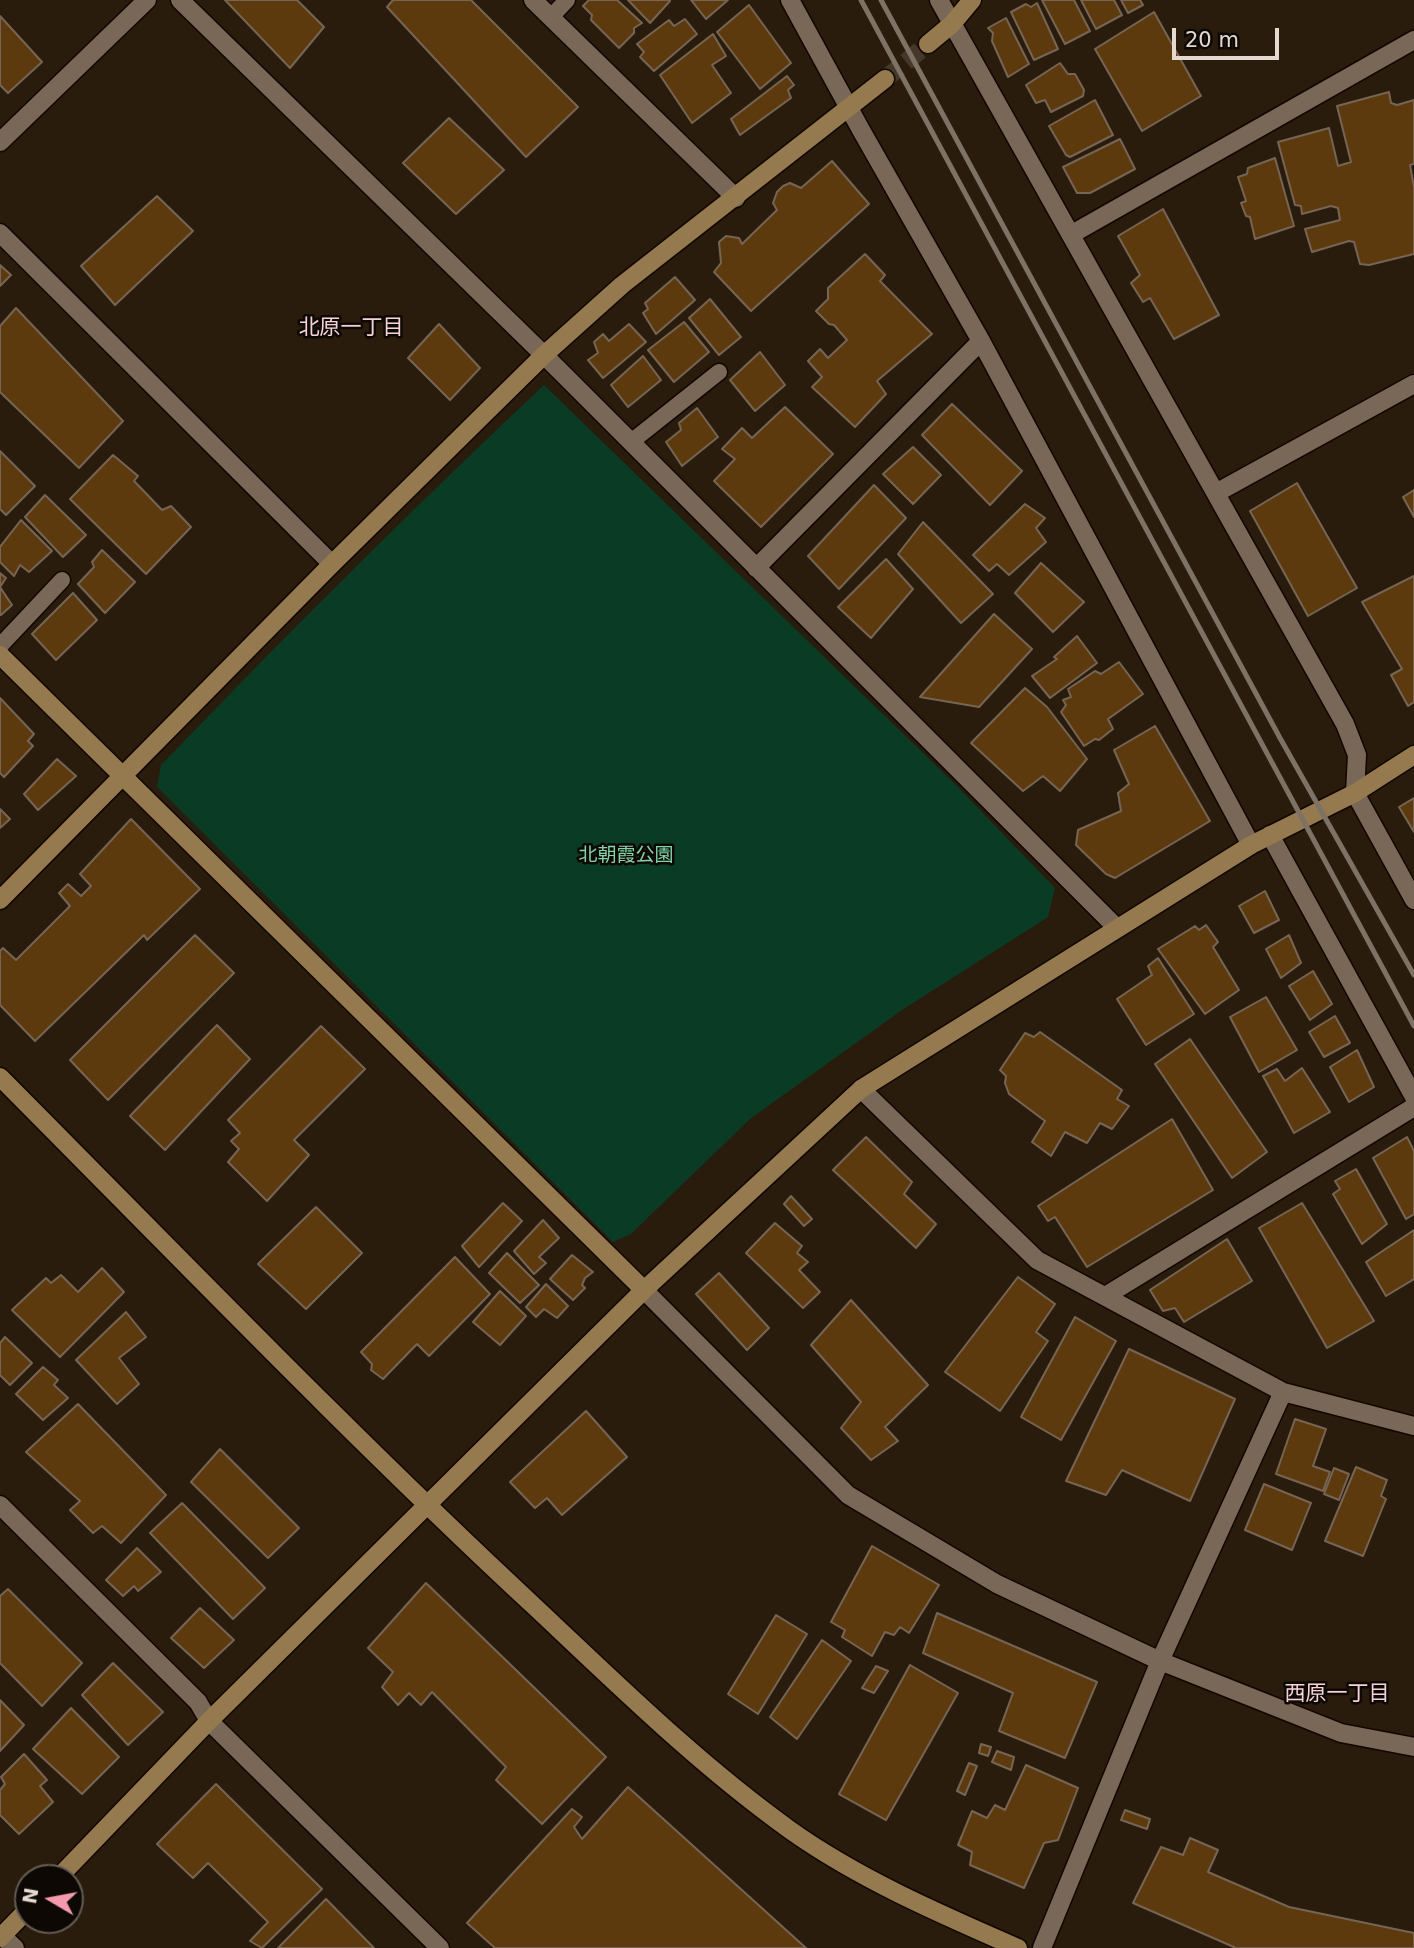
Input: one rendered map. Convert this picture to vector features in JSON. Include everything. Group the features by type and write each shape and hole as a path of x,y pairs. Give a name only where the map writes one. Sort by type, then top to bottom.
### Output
{"street":[{"path":"0,142 147,0"},
{"path":"180,0 544,355 1117,928"},
{"path":"533,0 736,198"},
{"path":"790,0 981,341 1251,845"},
{"path":"939,0 1345,724 1357,755 1355,793 1414,900"},
{"path":"928,44 952,24 972,0"},
{"path":"1072,234 1414,40"},
{"path":"0,900 332,564 544,355 622,285 885,79"},
{"path":"0,233 332,564"},
{"path":"756,568 981,341"},
{"path":"1216,492 1414,384"},
{"path":"0,655 848,1495 997,1584 1160,1661 1341,1733 1414,1747"},
{"path":"71,1864 209,1721 643,1290 861,1089 1251,845 1355,793 1414,755"},
{"path":"1270,835 1414,1097"},
{"path":"0,1077 427,1506 672,1735 792,1831 863,1874 919,1903 1018,1948"},
{"path":"861,1089 1037,1260 1283,1391 1414,1426"},
{"path":"1107,1295 1414,1107"},
{"path":"1042,1948 1160,1661 1283,1391"},
{"path":"0,1505 198,1702 209,1721 440,1948"}],"lane":[{"path":"551,17 567,0"},
{"path":"631,442 719,372"},
{"path":"0,646 62,580"}],"green space":[{"name":"北朝霞公園","path":"544,385 954,783 1055,888 1048,917 902,1010 750,1119 631,1234 613,1242 157,787 161,765 350,572"}],"building":[{"path":"225,0 297,0 324,27 290,68"},
{"path":"393,0 471,0 578,107 526,157 387,7"},
{"path":"589,0 617,0 642,23 634,28 634,33 619,48 591,20 592,15 583,6"},
{"path":"628,0 670,0 670,1 650,23"},
{"path":"691,0 728,0 706,19"},
{"path":"1042,0 1074,0 1090,31 1065,44"},
{"path":"1081,0 1114,0 1122,15 1096,29"},
{"path":"1121,0 1140,0 1143,5 1128,13"},
{"path":"1037,3 1058,49 1034,60 1011,12 1026,4 1031,7"},
{"path":"749,5 791,63 760,89 717,32"},
{"path":"1154,12 1201,96 1142,131 1095,49"},
{"path":"0,16 42,62 8,93 0,85"},
{"path":"1006,18 1029,64 1008,77 992,41 993,33 988,28"},
{"path":"685,19 697,34 654,71 640,57 644,52 637,44 669,20 674,26"},
{"path":"713,34 726,56 712,65 731,93 692,123 660,75"},
{"path":"1060,63 1068,74 1075,74 1084,90 1083,96 1051,112 1045,100 1036,103 1026,85"},
{"path":"787,76 794,85 788,90 791,98 740,135 731,119"},
{"path":"1389,92 1391,103 1397,105 1414,100 1414,164 1410,165 1414,187 1414,254 1369,265 1360,264 1354,242 1349,241 1312,252 1305,229 1340,220 1338,208 1331,206 1302,214 1301,206 1295,205 1278,142 1329,128 1338,166 1351,162 1337,106"},
{"path":"1095,100 1113,135 1070,157 1066,155 1049,126"},
{"path":"449,118 504,170 456,214 403,163"},
{"path":"1120,139 1135,169 1090,193 1077,193 1063,167"},
{"path":"1275,158 1294,226 1255,239 1250,217 1246,216 1241,203 1246,201 1238,177 1247,174 1248,168"},
{"path":"832,161 869,204 751,311 714,272 721,263 719,242 726,236 739,238 742,244 777,210 773,203 777,192 783,186 790,183 801,188"},
{"path":"157,196 193,231 115,305 81,266"},
{"path":"1163,209 1219,315 1174,339 1150,298 1143,302 1131,283 1140,275 1118,236"},
{"path":"865,254 885,275 880,281 932,334 877,381 886,394 855,427 812,387 822,377 808,361 820,349 828,358 847,340 816,311 828,299 828,288"},
{"path":"0,265 11,275 0,286"},
{"path":"675,277 695,300 656,334 643,313 648,309 645,303"},
{"path":"710,299 741,337 719,355 689,318"},
{"path":"16,308 123,421 79,468 0,392 0,326"},
{"path":"684,322 709,352 674,382 648,350"},
{"path":"439,324 480,368 450,400 408,358"},
{"path":"629,324 646,342 603,378 588,360 598,353 594,342 603,334 609,341"},
{"path":"760,352 785,385 755,411 730,380"},
{"path":"643,356 661,380 628,407 611,385"},
{"path":"952,404 1022,471 990,505 922,435"},
{"path":"785,407 833,454 761,527 714,481 735,459 722,449 742,428 752,438"},
{"path":"697,408 718,437 682,466 666,442 681,430 679,423"},
{"path":"913,447 941,475 913,504 883,474"},
{"path":"0,451 35,486 6,515 0,509"},
{"path":"113,455 138,476 134,481 162,510 171,506 191,527 146,574 70,499"},
{"path":"1297,483 1357,588 1308,616 1250,511"},
{"path":"874,485 906,518 839,589 808,556"},
{"path":"1414,490 1414,517 1403,497"},
{"path":"45,495 86,535 63,557 25,517"},
{"path":"1025,504 1045,518 1036,528 1046,542 1009,575 997,564 989,571 973,555"},
{"path":"21,520 52,551 29,572 20,565 14,576 0,562 0,547"},
{"path":"923,522 993,594 961,623 898,554"},
{"path":"102,550 135,582 105,613 78,584 94,567 92,562"},
{"path":"886,559 913,589 871,638 838,607"},
{"path":"1041,563 1084,602 1053,632 1015,593"},
{"path":"0,573 6,578 0,587"},
{"path":"1414,576 1414,702 1408,706 1391,675 1402,669 1362,602"},
{"path":"0,587 12,605 1,615 0,615"},
{"path":"73,593 97,620 56,660 32,634"},
{"path":"994,614 1032,649 979,707 920,697"},
{"path":"1077,636 1097,663 1050,698 1032,676 1057,659 1054,657"},
{"path":"1119,662 1143,694 1108,719 1113,729 1099,740 1095,739 1084,746 1061,712 1066,705 1063,700 1071,697 1068,689 1095,671 1101,674"},
{"path":"1025,688 1047,707 1087,759 1060,791 1043,776 1023,791 971,743"},
{"path":"0,698 34,734 28,741 33,746 4,777 0,773"},
{"path":"1155,726 1210,821 1115,878 1106,874 1076,845 1078,830 1121,811 1118,793 1129,784 1114,750"},
{"path":"57,759 76,776 38,810 24,794"},
{"path":"1414,798 1414,832 1399,807"},
{"path":"0,809 10,819 0,828"},
{"path":"131,819 200,889 147,940 144,935 35,1041 0,1005 0,951 3,948 16,960 70,906 59,893 68,884 81,896 91,886 80,874"},
{"path":"1265,891 1279,920 1254,933 1239,906"},
{"path":"1206,925 1218,942 1213,947 1239,990 1205,1014 1158,949 1195,926 1199,930"},
{"path":"195,935 234,973 108,1100 70,1060"},
{"path":"1289,935 1301,963 1281,978 1266,949"},
{"path":"1158,958 1194,1014 1146,1045 1117,999 1152,975 1148,966"},
{"path":"1313,971 1332,1004 1310,1020 1289,986"},
{"path":"1266,997 1297,1050 1259,1072 1230,1017"},
{"path":"1335,1016 1350,1043 1324,1057 1309,1032"},
{"path":"217,1025 250,1059 165,1150 130,1116"},
{"path":"321,1026 365,1069 294,1140 309,1155 267,1201 228,1162 239,1149 231,1141 240,1133 228,1120"},
{"path":"1040,1032 1122,1090 1117,1099 1129,1106 1112,1129 1100,1123 1087,1143 1065,1132 1051,1156 1032,1142 1045,1121 1009,1094 1005,1083 1006,1076 1000,1070 1025,1033 1034,1037"},
{"path":"1190,1039 1267,1152 1232,1178 1155,1064"},
{"path":"1357,1050 1374,1087 1349,1102 1330,1067"},
{"path":"1302,1068 1330,1112 1294,1133 1263,1076 1277,1069 1285,1081"},
{"path":"1172,1119 1213,1190 1087,1267 1055,1217 1048,1221 1038,1206"},
{"path":"866,1137 912,1182 904,1194 936,1224 916,1248 833,1170"},
{"path":"1407,1137 1414,1151 1414,1214 1406,1219 1373,1158"},
{"path":"1356,1169 1387,1224 1362,1244 1333,1194 1340,1189 1335,1181"},
{"path":"791,1196 812,1219 804,1226 784,1204"},
{"path":"503,1203 522,1221 479,1267 462,1246"},
{"path":"1302,1203 1374,1321 1327,1348 1259,1228"},
{"path":"316,1207 362,1253 306,1309 258,1264"},
{"path":"543,1220 559,1238 539,1257 546,1263 534,1274 514,1251"},
{"path":"775,1223 802,1246 797,1253 808,1262 799,1270 820,1292 803,1308 746,1253"},
{"path":"1414,1230 1414,1279 1386,1296 1366,1262"},
{"path":"1227,1239 1252,1281 1184,1322 1175,1308 1163,1311 1150,1290"},
{"path":"507,1253 539,1285 520,1303 489,1273"},
{"path":"572,1255 593,1272 585,1278 582,1285 585,1288 573,1300 550,1279"},
{"path":"455,1257 490,1294 429,1356 417,1344 383,1379 371,1370 372,1364 361,1352"},
{"path":"102,1268 124,1292 60,1357 12,1310 46,1278 51,1283 61,1275 78,1292"},
{"path":"719,1273 769,1328 747,1350 696,1294"},
{"path":"1018,1277 1055,1304 1036,1332 1048,1341 1000,1411 945,1372"},
{"path":"546,1284 568,1306 557,1318 544,1309 536,1317 526,1307"},
{"path":"500,1291 526,1316 500,1345 473,1322"},
{"path":"851,1300 928,1385 885,1427 898,1441 871,1460 841,1428 861,1402 811,1345"},
{"path":"126,1312 146,1337 119,1358 139,1384 117,1404 76,1360"},
{"path":"1075,1317 1116,1341 1061,1440 1021,1417"},
{"path":"5,1337 32,1363 10,1385 0,1375 0,1343"},
{"path":"1129,1349 1235,1399 1190,1501 1122,1470 1106,1495 1066,1481"},
{"path":"43,1367 58,1380 54,1385 68,1398 43,1420 16,1394"},
{"path":"78,1404 166,1495 121,1543 102,1526 93,1533 70,1510 80,1501 26,1452"},
{"path":"586,1411 627,1457 562,1515 547,1498 535,1508 510,1482"},
{"path":"1295,1419 1326,1429 1313,1466 1330,1472 1323,1491 1276,1474"},
{"path":"220,1449 299,1528 268,1558 191,1482"},
{"path":"1356,1467 1387,1480 1381,1496 1386,1499 1363,1556 1325,1541"},
{"path":"1334,1468 1349,1474 1339,1500 1324,1494"},
{"path":"1264,1484 1311,1503 1292,1550 1245,1530"},
{"path":"182,1503 265,1588 233,1619 150,1533"},
{"path":"872,1546 939,1585 909,1633 900,1627 894,1635 885,1632 872,1656 842,1637 845,1630 831,1622"},
{"path":"137,1548 161,1572 138,1591 134,1586 123,1596 106,1580"},
{"path":"426,1583 606,1757 542,1824 496,1780 506,1767 432,1692 421,1705 409,1693 398,1705 382,1687 393,1672 368,1648"},
{"path":"8,1589 82,1663 42,1706 0,1663 0,1596"},
{"path":"200,1608 234,1640 204,1668 171,1638"},
{"path":"937,1613 1097,1682 1065,1758 999,1731 1013,1693 923,1653"},
{"path":"776,1615 807,1634 758,1714 728,1694"},
{"path":"822,1640 851,1661 797,1739 770,1717"},
{"path":"113,1663 163,1712 128,1745 82,1695"},
{"path":"910,1665 958,1693 886,1820 839,1794"},
{"path":"876,1666 888,1671 874,1693 862,1688"},
{"path":"0,1700 24,1725 0,1751"},
{"path":"71,1708 119,1757 82,1794 33,1749"},
{"path":"981,1744 991,1747 988,1756 979,1753"},
{"path":"997,1751 1014,1757 1011,1770 992,1762"},
{"path":"24,1754 47,1780 40,1786 53,1802 19,1834 0,1815 0,1790 5,1784 1,1777"},
{"path":"969,1763 977,1766 965,1795 957,1791"},
{"path":"1026,1765 1078,1788 1058,1840 1044,1843 1024,1888 970,1865 972,1852 958,1845 972,1811 987,1818 995,1805 1005,1810"},
{"path":"216,1784 322,1889 262,1948 250,1941 268,1922 208,1863 193,1878 157,1844"},
{"path":"628,1787 806,1948 495,1948 467,1923 572,1809 582,1817 574,1827 582,1839"},
{"path":"1125,1810 1150,1819 1147,1829 1121,1820"},
{"path":"1190,1838 1218,1850 1208,1872 1289,1907 1414,1933 1414,1948 1236,1948 1133,1903 1161,1847 1183,1855"},
{"path":"326,1899 374,1948 278,1948"}],"tunnel":[{"path":"885,79 928,44"}],"railway":[{"path":"861,0 1414,1026"},
{"path":"881,0 1280,738 1414,975"}],"district":[{"name":"北原一丁目","path":"351,329"},
{"name":"西原一丁目","path":"1337,1695"}]}
